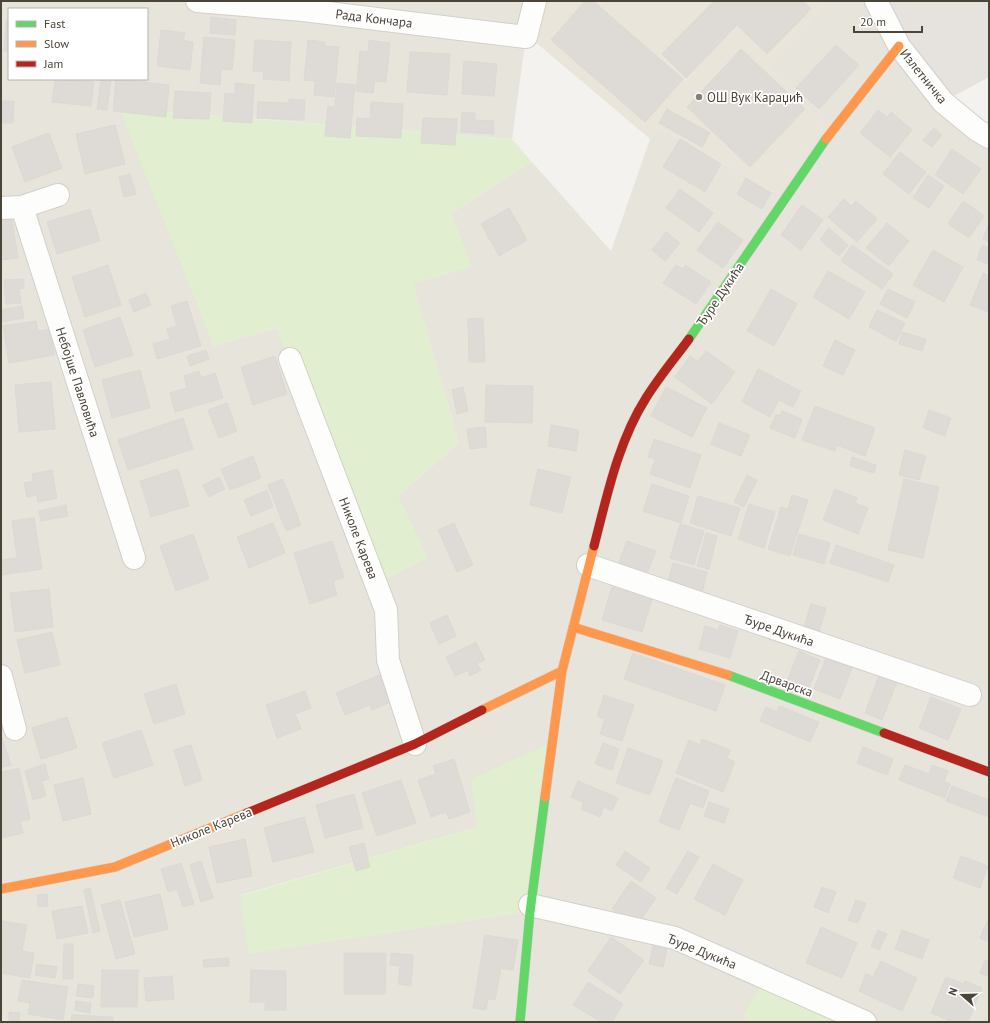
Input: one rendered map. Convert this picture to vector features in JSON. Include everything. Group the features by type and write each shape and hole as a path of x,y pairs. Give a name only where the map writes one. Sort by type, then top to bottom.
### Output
{"street":[{"name":"Рада Кончара","path":"197,1 304,5 526,37 535,1"},
{"name":"Излетничка","path":"876,1 899,46 943,102 977,130 989,137"},
{"name":"Ђуре Дукића","path":"520,1022 530,905 562,672 612,474 632,424 646,398 700,324 836,124 899,46"},
{"path":"1,208 22,207 58,195"},
{"name":"Небојше Павловића","path":"22,207 134,558"},
{"name":"Николе Карева","path":"290,359 386,610 388,660 415,744"},
{"name":"Ђуре Дукића","path":"588,565 970,695"},
{"name":"Дрварска","path":"573,626 737,678 989,772"},
{"name":"Николе Карева","path":"1,889 115,867 415,744 562,672"},
{"path":"1,676 16,729"},
{"name":"Ђуре Дукића","path":"530,905 675,938 864,1022"}],"shaded area":[{"path":"1,1 543,1 526,37 512,139 120,108 214,346 277,328 369,588 398,496 459,443 413,284 451,213 532,162 611,251 650,139 660,128 777,194 825,125 769,68 828,1 876,1 899,46 989,137 989,1022 865,1022 744,1014 750,1022 1,1022","holes":["477,827 249,954 241,895"]},
{"name":"ОШ Вук Караџић","path":"535,1 828,1 770,68 825,125 777,194 660,128 650,139 527,35"},
{"path":"876,1 989,1 989,77 943,102"}],"green space":[{"path":"119,108 512,139 532,162 451,213 472,267 413,284 459,443 398,496 428,558 369,588 277,328 214,346"},
{"path":"551,743 530,912 249,954 240,896 477,827 471,779"},
{"path":"765,978 865,1022 750,1022 744,1014"}],"building":[{"name":"ОШ Вук Караџић","path":"585,1 593,1 683,79 645,122 551,40"},
{"path":"714,1 803,1 811,9 767,54 737,25 686,78 662,54"},
{"path":"211,17 236,20 235,35 210,33"},
{"path":"6,20 8,20 8,51 4,51"},
{"path":"161,30 185,33 183,40 193,42 190,70 157,66"},
{"path":"204,37 235,40 232,70 221,69 220,85 200,83"},
{"path":"255,40 291,42 289,81 263,79 264,72 253,71"},
{"path":"308,40 325,42 324,46 339,47 334,97 314,95 315,81 304,80"},
{"path":"369,40 390,43 386,82 375,81 373,93 356,91 360,51 368,52"},
{"path":"836,45 859,65 819,109 796,88"},
{"path":"741,49 805,109 750,167 687,107"},
{"path":"410,52 450,54 447,95 407,92"},
{"path":"464,61 497,64 494,96 462,94"},
{"path":"55,80 94,82 91,106 52,102"},
{"path":"101,80 111,80 107,110 97,109"},
{"path":"116,80 169,85 166,117 113,111"},
{"path":"235,83 254,85 252,123 223,121 225,93 235,94"},
{"path":"337,83 355,85 350,138 325,136 328,106 335,107"},
{"path":"175,91 211,93 209,119 173,118"},
{"path":"289,99 305,100 304,120 257,118 258,102 289,103"},
{"path":"1,101 14,101 13,123 1,123"},
{"path":"371,102 403,104 401,138 356,136 357,118 370,119"},
{"path":"667,109 710,133 702,147 659,123"},
{"path":"878,110 887,117 891,112 912,130 890,157 860,133"},
{"path":"462,112 475,113 475,120 494,121 494,134 461,132"},
{"path":"423,118 457,119 455,145 421,143"},
{"path":"115,125 125,164 85,174 76,134"},
{"path":"934,128 942,135 932,147 923,140"},
{"path":"49,133 62,168 25,182 12,147"},
{"path":"680,139 721,164 705,192 663,167"},
{"path":"952,149 981,169 963,194 935,175"},
{"path":"900,152 926,172 909,194 883,174"},
{"path":"130,174 136,194 124,197 119,177"},
{"path":"928,175 944,186 929,208 913,198"},
{"path":"746,178 771,193 762,209 737,194"},
{"path":"680,189 713,213 699,232 666,208"},
{"path":"844,199 851,206 856,201 877,219 857,242 828,217"},
{"path":"963,201 984,216 969,238 948,224"},
{"path":"802,205 823,220 801,250 781,235"},
{"path":"509,208 527,240 499,256 481,224"},
{"path":"90,209 100,241 57,254 47,222"},
{"path":"12,218 18,258 1,260 1,220"},
{"path":"718,222 743,240 723,268 697,250"},
{"path":"887,223 909,241 889,266 866,248"},
{"path":"989,223 989,242 983,239"},
{"path":"829,228 848,245 839,256 820,240"},
{"path":"666,232 680,243 665,261 652,250"},
{"path":"852,245 893,274 882,289 841,261"},
{"path":"982,245 989,248 989,264 977,260"},
{"path":"933,250 963,267 944,302 913,285"},
{"path":"108,265 121,305 85,317 72,277"},
{"path":"676,265 683,269 685,265 711,282 696,304 663,283"},
{"path":"828,271 865,292 849,319 813,297"},
{"path":"983,273 989,276 989,312 970,305"},
{"path":"24,279 24,288 19,289 21,303 6,304 4,280"},
{"path":"771,289 797,304 774,346 747,331"},
{"path":"888,289 915,302 907,318 880,304"},
{"path":"146,293 151,305 134,312 129,300"},
{"path":"187,301 201,346 157,359 153,344 170,339 167,329 177,326 171,306"},
{"path":"22,306 24,318 1,322 1,310"},
{"path":"877,310 905,323 896,341 869,327"},
{"path":"120,317 133,355 95,367 83,330"},
{"path":"483,318 485,362 469,362 468,319"},
{"path":"36,321 38,331 50,329 54,355 9,363 3,326"},
{"path":"902,332 926,339 922,351 899,344"},
{"path":"835,340 855,350 843,375 823,366"},
{"path":"206,350 209,359 190,366 187,356"},
{"path":"706,351 735,372 712,404 675,377 690,356 698,362"},
{"path":"275,356 287,394 253,405 241,367"},
{"path":"758,369 801,391 793,407 779,400 770,417 742,402"},
{"path":"140,370 150,408 112,418 102,380"},
{"path":"199,371 201,378 215,373 223,398 175,412 170,393 187,388 184,376"},
{"path":"51,382 55,429 19,432 15,385"},
{"path":"486,385 533,386 532,423 485,422"},
{"path":"463,387 468,411 457,414 452,390"},
{"path":"666,387 707,408 692,437 651,416"},
{"path":"227,403 237,431 219,438 208,410"},
{"path":"815,406 875,428 865,456 837,445 835,451 802,440"},
{"path":"929,410 951,418 945,436 923,428"},
{"path":"782,411 802,419 795,438 770,428 776,414 780,416"},
{"path":"183,418 193,449 128,470 118,440"},
{"path":"719,423 750,435 741,456 711,444"},
{"path":"551,425 579,430 576,451 548,446"},
{"path":"485,427 487,447 470,449 467,429"},
{"path":"654,439 701,455 690,488 650,474 655,459 648,457"},
{"path":"905,450 926,456 919,480 899,475"},
{"path":"253,456 261,478 230,490 221,469"},
{"path":"852,457 876,465 874,473 850,466"},
{"path":"178,469 189,506 151,517 140,481"},
{"path":"538,469 571,477 562,513 530,505"},
{"path":"52,470 57,498 38,502 37,495 27,497 24,483 33,481 32,474"},
{"path":"747,475 757,480 744,507 734,502"},
{"path":"219,477 225,489 209,497 203,485"},
{"path":"283,479 301,525 286,531 268,485"},
{"path":"904,479 939,487 923,558 888,550"},
{"path":"652,484 689,496 681,523 643,511"},
{"path":"835,489 857,498 855,503 868,508 858,534 823,520"},
{"path":"267,490 273,507 251,516 244,500"},
{"path":"792,495 808,500 790,556 768,549 781,507 788,509"},
{"path":"698,496 740,508 731,536 690,523"},
{"path":"749,504 775,512 764,548 738,539"},
{"path":"66,505 68,516 41,521 39,511"},
{"path":"34,518 42,569 1,575 1,560 17,558 12,521"},
{"path":"273,523 285,553 249,568 237,537"},
{"path":"454,523 473,565 457,572 438,530"},
{"path":"680,524 704,531 694,565 670,558"},
{"path":"706,533 717,536 709,569 697,566"},
{"path":"193,534 209,579 176,591 160,546"},
{"path":"799,534 830,543 824,564 793,555"},
{"path":"332,541 344,577 333,581 337,595 310,604 294,553"},
{"path":"627,541 656,551 645,578 617,568"},
{"path":"836,545 894,565 888,582 830,563"},
{"path":"673,563 707,572 701,598 666,589"},
{"path":"612,587 652,599 642,632 602,620"},
{"path":"49,589 53,627 15,632 10,593"},
{"path":"811,604 826,608 818,635 803,631"},
{"path":"447,615 456,636 439,644 430,623"},
{"path":"720,625 738,631 730,658 699,649 705,626 718,630"},
{"path":"52,632 60,665 25,673 17,640"},
{"path":"476,642 485,660 477,663 481,670 470,676 468,670 455,676 446,657"},
{"path":"799,651 820,660 808,690 787,681"},
{"path":"633,653 725,685 716,711 624,679"},
{"path":"826,658 852,668 840,699 814,689"},
{"path":"382,674 393,701 372,710 370,705 345,715 336,693"},
{"path":"879,676 897,682 882,720 865,713"},
{"path":"176,684 185,714 154,724 144,694"},
{"path":"305,691 311,708 295,714 301,729 277,738 266,705"},
{"path":"604,695 634,705 622,741 600,734 605,719 597,716"},
{"path":"931,697 961,709 948,740 919,728"},
{"path":"779,706 819,722 810,742 760,721 766,707 777,712"},
{"path":"67,717 77,748 41,759 32,728"},
{"path":"141,730 153,765 114,778 102,743"},
{"path":"1,735 11,765 1,768"},
{"path":"702,739 730,750 727,758 735,762 723,792 676,773 689,740 700,745"},
{"path":"603,743 619,749 612,770 595,764"},
{"path":"191,745 202,780 185,786 174,750"},
{"path":"863,747 893,759 887,775 857,763"},
{"path":"628,748 663,761 650,795 616,783"},
{"path":"454,759 470,812 449,819 446,812 431,817 418,780 436,774 433,766"},
{"path":"45,764 49,779 42,781 46,796 33,800 25,771"},
{"path":"905,765 929,774 932,765 948,771 944,781 950,784 945,798 899,780"},
{"path":"19,768 30,819 20,821 23,833 1,838 1,772"},
{"path":"83,778 91,814 63,821 54,785"},
{"path":"676,778 709,791 703,808 690,803 679,830 659,822"},
{"path":"401,780 416,823 377,836 362,793"},
{"path":"578,781 618,798 612,811 604,807 600,817 581,809 584,803 571,797"},
{"path":"952,786 989,800 989,817 946,801"},
{"path":"354,794 363,828 325,838 316,805"},
{"path":"709,802 729,809 724,823 704,816"},
{"path":"304,817 314,852 273,862 264,828"},
{"path":"245,839 252,876 217,883 209,847"},
{"path":"364,843 370,867 356,871 349,847"},
{"path":"625,851 650,868 641,882 616,865"},
{"path":"688,851 699,857 677,894 666,888"},
{"path":"961,856 988,866 980,888 953,878"},
{"path":"201,861 213,898 201,902 190,865"},
{"path":"181,863 194,904 183,907 177,889 168,892 161,869"},
{"path":"713,864 743,880 725,915 694,899"},
{"path":"631,881 656,898 637,925 612,909"},
{"path":"822,887 836,892 828,913 814,907"},
{"path":"90,888 100,931 93,933 84,890"},
{"path":"47,894 48,906 38,907 37,895"},
{"path":"160,894 168,929 134,937 125,902"},
{"path":"120,900 135,954 116,959 101,905"},
{"path":"856,900 866,903 858,923 848,920"},
{"path":"82,906 88,933 57,939 52,911"},
{"path":"989,917 989,942 980,938"},
{"path":"1,921 27,925 22,951 34,953 30,978 1,973"},
{"path":"821,927 857,943 842,978 806,963"},
{"path":"878,930 887,934 879,950 871,946"},
{"path":"902,930 929,940 922,959 895,949"},
{"path":"485,935 518,940 513,970 501,968 495,1000 488,999 486,1010 473,1008"},
{"path":"611,937 644,960 620,994 588,971"},
{"path":"654,941 668,944 663,967 649,964"},
{"path":"64,944 73,944 73,979 63,979"},
{"path":"344,953 386,953 385,994 344,994"},
{"path":"391,953 413,955 411,986 398,984 400,966 390,965"},
{"path":"229,958 229,966 204,967 203,960"},
{"path":"985,960 989,962 989,977 980,973"},
{"path":"881,961 917,978 902,1011 859,991 866,974 873,977"},
{"path":"37,964 57,967 55,978 35,975"},
{"path":"102,970 138,970 137,1007 101,1007"},
{"path":"251,970 286,971 286,1010 265,1010 265,1002 250,1002"},
{"path":"172,976 174,999 146,1001 144,978"},
{"path":"946,977 964,984 965,981 982,988 968,1022 952,1022 931,1013"},
{"path":"22,980 68,987 63,1020 28,1014 30,1003 18,1001"},
{"path":"588,982 623,1004 612,1022 601,1022 573,1005"},
{"path":"78,984 94,986 93,998 76,996"},
{"path":"76,1001 91,1003 90,1013 75,1010"},
{"path":"9,1012 20,1013 19,1022 9,1022"},
{"path":"72,1015 113,1017 113,1022 71,1022"}],"traffic: fast":[{"path":"689,339 826,139"},
{"path":"728,675 884,733"},
{"path":"520,1022 530,912 545,797"}],"traffic: slow":[{"path":"826,139 899,46"},
{"path":"545,797 562,671 594,546"},
{"path":"573,627 728,675"},
{"path":"482,710 562,671"},
{"path":"1,889 115,867 247,813"}],"traffic: jam":[{"path":"594,546 614,470 636,415 651,390 689,339"},
{"path":"247,813 415,744 482,710"},
{"path":"884,733 989,772"}],"place":[{"name":"ОШ Вук Караџић","path":"699,97"}]}
